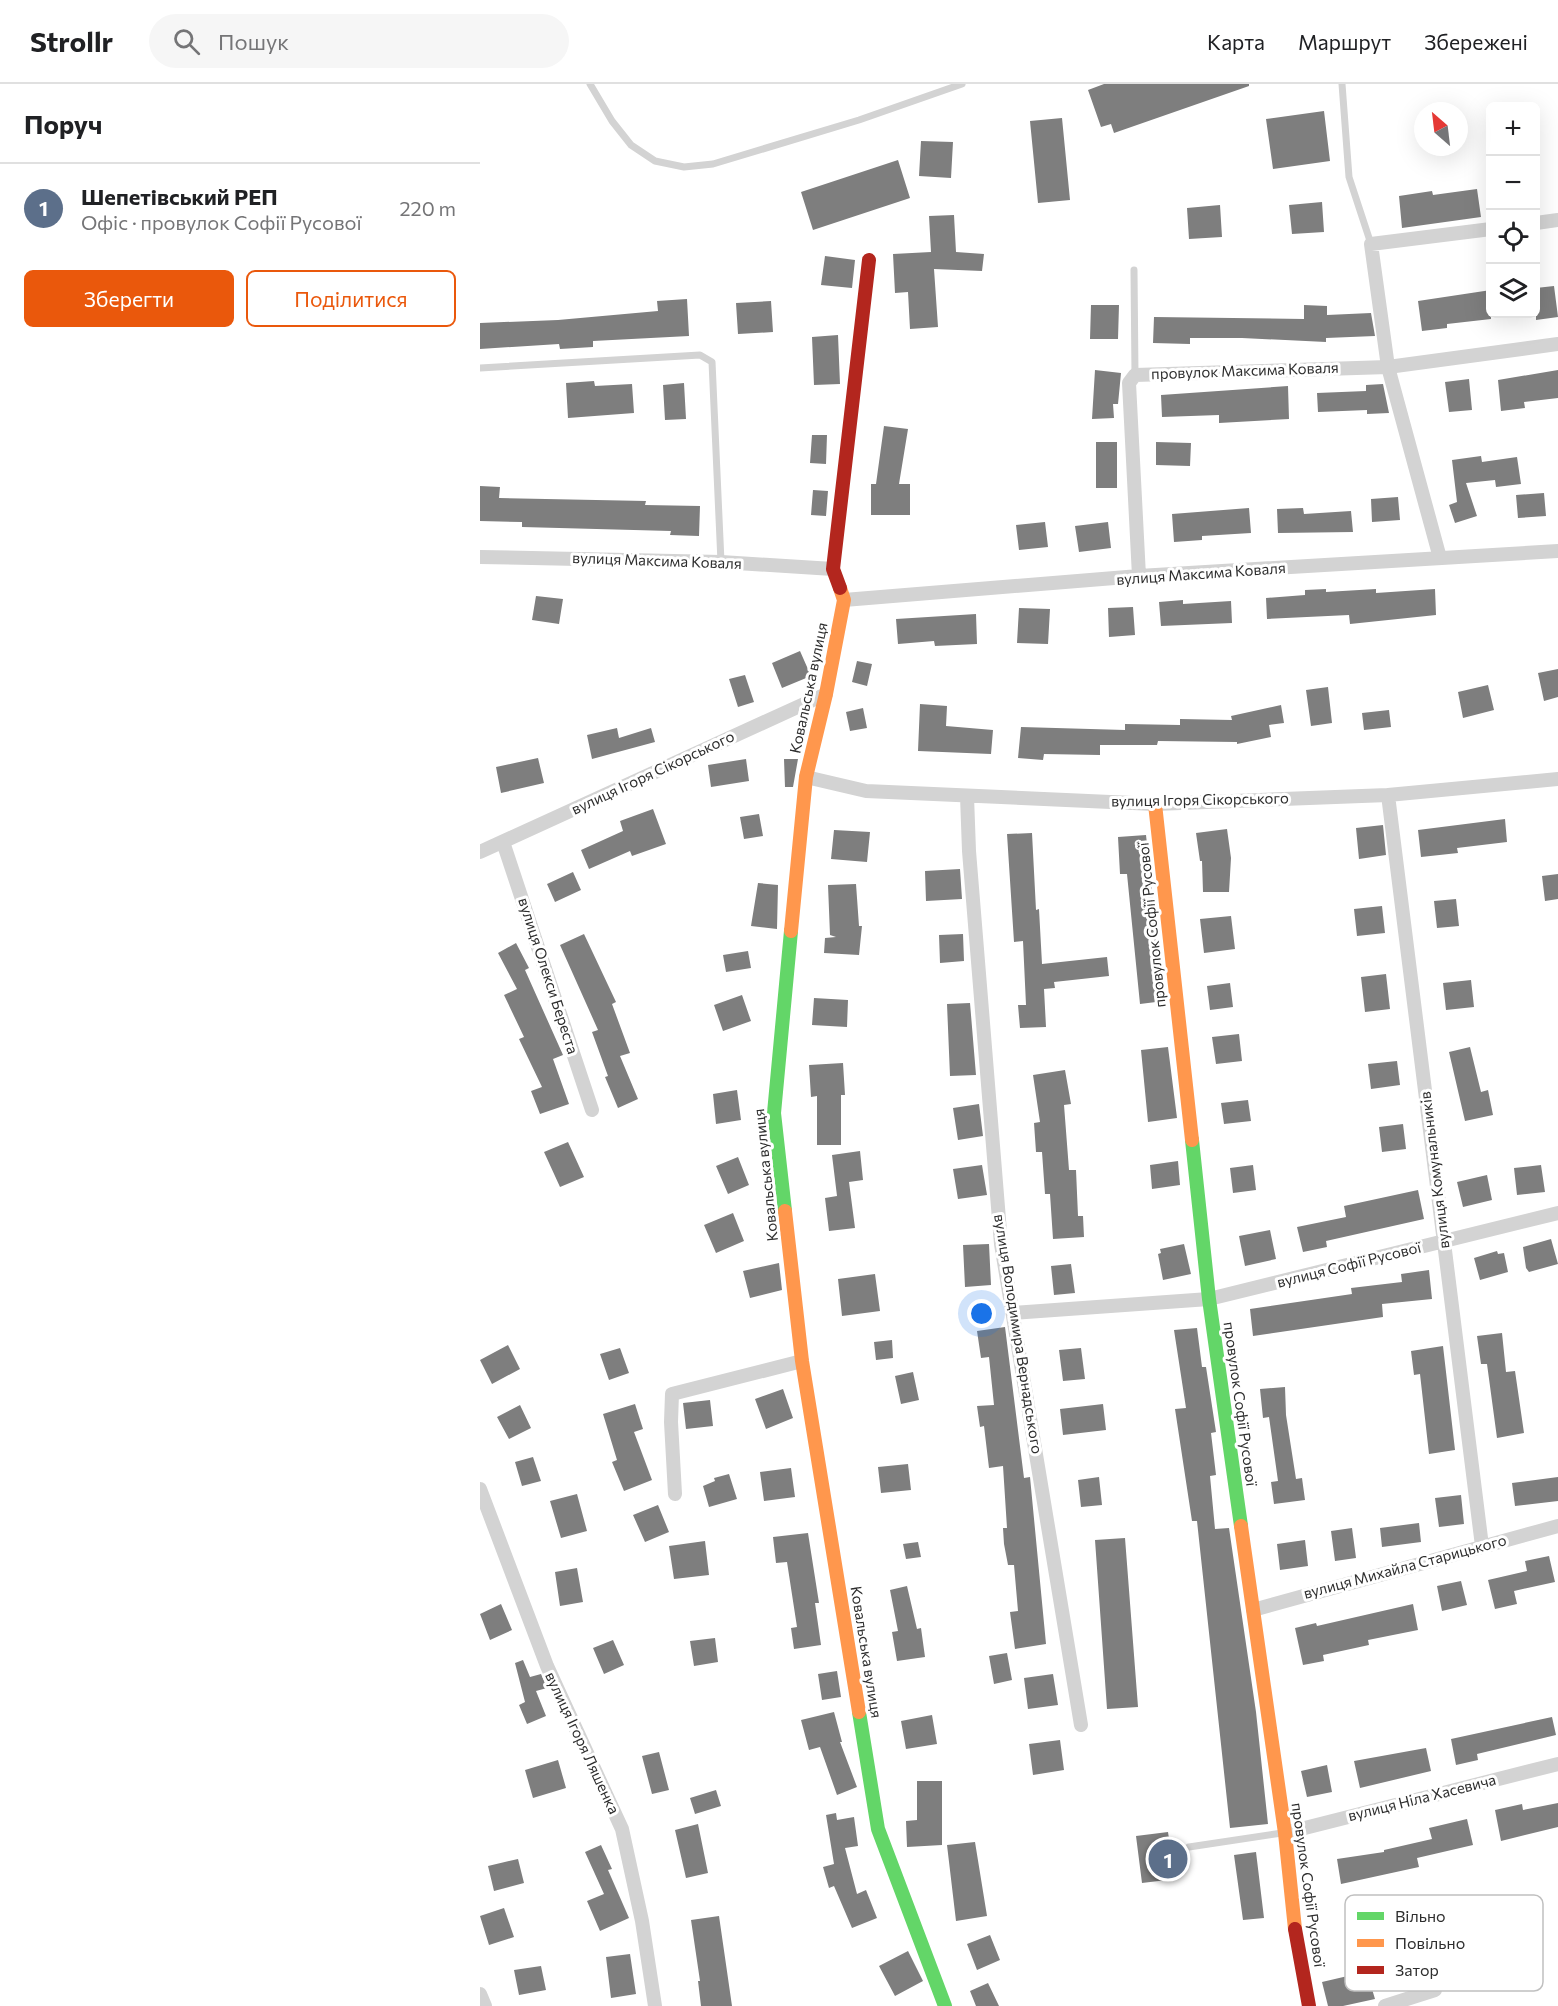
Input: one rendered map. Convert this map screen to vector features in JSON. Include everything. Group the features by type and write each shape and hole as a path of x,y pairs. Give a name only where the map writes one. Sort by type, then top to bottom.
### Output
{"street":[{"path":"1540,222 1558,220"},
{"path":"1440,558 1388,367 1371,244 1486,230"},
{"path":"844,600 833,569 869,260"},
{"name":"провулок Максима Коваля","path":"1140,576 1129,383 1135,375 1388,367 1558,344"},
{"name":"вулиця Максима Коваля","path":"844,600 1140,576 1558,552"},
{"name":"вулиця Максима Коваля","path":"480,557 721,562 833,569"},
{"name":"Ковальська вулиця","path":"844,600 826,694 806,777 774,1113 802,1361 878,1829 945,2006"},
{"name":"вулиця Ігоря Сікорського","path":"480,852 826,694"},
{"name":"вулиця Ігоря Сікорського","path":"806,777 866,791 1155,804 1388,795 1558,779"},
{"name":"вулиця Комунальників","path":"1388,795 1482,1546"},
{"name":"вулиця Володимира Вернадського","path":"967,796 969,851 1001,1244 1081,1725"},
{"name":"провулок Софії Русової","path":"1155,804 1209,1299 1285,1833 1293,1915 1310,2006"},
{"name":"вулиця Олекси Береста","path":"503,842 592,1110"},
{"name":"вулиця Софії Русової","path":"1013,1313 1209,1299 1558,1213"},
{"path":"675,1494 671,1422 672,1394 802,1361"},
{"name":"вулиця Ігоря Ляшенка","path":"480,1489 547,1666 622,1829 642,1922 655,2006"},
{"name":"вулиця Михайла Старицького","path":"1252,1610 1558,1526"},
{"name":"вулиця Ніла Хасевича","path":"1285,1833 1558,1764"},
{"path":"1385,2006 1432,1991"},
{"path":"480,1994 485,2006"}],"lane":[{"path":"590,84 612,121 631,145 655,161 684,168 713,164 962,84"},
{"path":"1342,84 1349,177 1371,244"},
{"path":"1134,270 1135,375"},
{"path":"480,368 700,355 712,362 721,562"},
{"path":"1189,1846 1285,1833"}],"building":[{"path":"1104,84 1249,84 1249,86 1114,133 1111,124 1101,127 1088,90"},
{"path":"1324,111 1330,161 1273,169 1266,119"},
{"path":"1062,118 1070,200 1038,203 1030,121"},
{"path":"921,141 953,142 951,178 919,176"},
{"path":"898,160 910,198 813,230 801,192"},
{"path":"1477,189 1481,217 1402,228 1399,196 1432,191 1433,195"},
{"path":"1322,202 1324,232 1292,234 1289,205"},
{"path":"1220,205 1222,237 1189,239 1187,208"},
{"path":"954,215 956,252 984,254 982,271 934,269 938,327 910,329 908,292 895,293 893,254 931,252 929,216"},
{"path":"825,256 855,260 852,288 821,285"},
{"path":"1554,286 1558,317 1536,320 1540,318 1540,288"},
{"path":"1486,291 1486,318 1491,319 1447,324 1447,328 1422,331 1418,301"},
{"path":"687,299 689,336 593,341 593,347 560,349 559,344 480,349 480,323 558,320 658,311 657,301"},
{"path":"771,301 773,332 738,334 736,303"},
{"path":"1091,305 1119,305 1118,339 1090,339"},
{"path":"1304,305 1327,306 1327,315 1371,313 1375,336 1326,338 1326,342 1190,338 1190,344 1153,343 1154,317 1304,319"},
{"path":"838,335 840,384 814,385 812,337"},
{"path":"1095,370 1121,373 1118,404 1113,404 1114,418 1092,419"},
{"path":"1558,370 1558,398 1524,402 1525,408 1501,411 1498,380"},
{"path":"1469,379 1472,410 1449,412 1445,382"},
{"path":"594,381 595,386 632,384 634,413 568,418 566,383"},
{"path":"684,383 686,419 665,420 663,385"},
{"path":"1383,384 1389,413 1367,414 1367,410 1318,412 1317,393 1366,391 1366,385"},
{"path":"1288,386 1289,419 1219,423 1219,415 1162,417 1161,395"},
{"path":"884,426 908,429 899,484 910,484 910,515 871,515 871,484 876,484"},
{"path":"812,435 827,435 826,464 810,463"},
{"path":"1096,442 1117,442 1117,488 1096,488"},
{"path":"1156,442 1191,443 1190,466 1156,465"},
{"path":"1481,456 1482,462 1517,457 1521,484 1496,487 1495,480 1466,483 1477,516 1455,523 1449,505 1457,502 1452,460"},
{"path":"480,486 500,487 499,498 646,501 645,505 700,506 699,536 670,535 671,531 522,527 522,522 480,521"},
{"path":"813,490 828,491 826,516 811,515"},
{"path":"1544,493 1546,516 1518,518 1516,495"},
{"path":"1398,497 1400,520 1372,522 1371,499"},
{"path":"1249,508 1251,533 1202,536 1202,540 1174,542 1172,514"},
{"path":"1303,508 1304,514 1351,511 1353,532 1278,533 1277,509"},
{"path":"1045,522 1048,547 1019,550 1016,525"},
{"path":"1108,522 1111,548 1079,552 1075,526"},
{"path":"1326,589 1326,592 1376,589 1376,593 1435,589 1436,615 1350,624 1349,615 1267,619 1266,598 1305,595 1305,590"},
{"path":"536,596 563,599 559,624 532,620"},
{"path":"1183,600 1183,604 1231,601 1232,623 1161,626 1159,602"},
{"path":"1133,607 1135,635 1109,637 1108,608"},
{"path":"1019,608 1050,609 1048,644 1017,643"},
{"path":"976,614 977,644 935,646 934,641 898,644 896,619"},
{"path":"800,651 811,676 782,688 772,663"},
{"path":"857,661 872,664 867,686 852,682"},
{"path":"1558,669 1558,697 1544,701 1538,673"},
{"path":"745,675 754,702 738,707 729,679"},
{"path":"1488,685 1494,710 1463,718 1458,692"},
{"path":"1328,687 1332,723 1311,726 1306,690"},
{"path":"920,704 947,706 946,726 993,730 991,754 918,751"},
{"path":"1281,705 1284,723 1269,725 1271,737 1237,744 1237,742 1158,741 1157,745 1100,745 1100,755 1044,754 1043,760 1018,758 1021,727 1125,730 1125,724 1180,725 1180,719 1232,720 1231,716"},
{"path":"863,708 867,728 850,731 846,712"},
{"path":"1389,710 1391,727 1364,730 1362,713"},
{"path":"617,728 619,738 651,728 655,742 592,759 587,735"},
{"path":"538,758 544,783 501,793 496,767"},
{"path":"746,759 749,781 711,787 708,765"},
{"path":"784,759 798,759 793,787 785,787"},
{"path":"653,809 666,844 632,856 630,851 589,869 581,850 623,831 620,821"},
{"path":"759,814 763,836 744,839 740,817"},
{"path":"1505,819 1507,842 1457,848 1458,853 1421,857 1418,830"},
{"path":"1383,825 1386,855 1359,859 1356,828"},
{"path":"1227,829 1231,858 1229,892 1203,892 1202,861 1200,861 1196,833"},
{"path":"834,830 870,832 867,862 831,859"},
{"path":"1032,833 1036,910 1039,909 1042,964 1107,957 1109,976 1054,982 1055,988 1044,989 1046,1027 1020,1028 1018,1005 1026,1005 1023,941 1014,942 1007,834"},
{"path":"1146,835 1164,1001 1140,1004 1127,874 1120,874 1118,837"},
{"path":"960,869 962,899 926,901 925,871"},
{"path":"573,872 581,890 555,902 547,884"},
{"path":"1558,874 1558,899 1545,901 1542,876"},
{"path":"758,883 778,885 777,929 751,926"},
{"path":"856,884 859,926 862,926 859,955 824,953 825,938 836,937 830,935 828,885"},
{"path":"1456,899 1459,926 1437,928 1434,901"},
{"path":"1382,906 1385,933 1357,936 1354,909"},
{"path":"1231,916 1235,949 1204,953 1200,919"},
{"path":"584,934 616,1002 612,1004 630,1053 620,1056 638,1099 618,1108 605,1077 608,1076 592,1032 598,1030 560,945"},
{"path":"963,934 964,961 940,963 939,935"},
{"path":"516,943 529,968 525,970 563,1055 553,1059 569,1104 540,1114 531,1091 542,1087 519,1039 524,1037 504,995 517,989 498,953"},
{"path":"748,951 751,968 726,972 723,955"},
{"path":"1386,974 1390,1009 1365,1012 1361,977"},
{"path":"1471,980 1474,1007 1446,1010 1443,983"},
{"path":"1230,983 1233,1007 1210,1010 1207,986"},
{"path":"742,995 751,1021 723,1031 714,1005"},
{"path":"814,998 848,1000 847,1027 812,1025"},
{"path":"970,1003 976,1075 950,1076 947,1004"},
{"path":"1239,1034 1242,1061 1216,1064 1212,1037"},
{"path":"1168,1047 1177,1118 1148,1122 1141,1050"},
{"path":"1470,1047 1481,1092 1488,1090 1493,1115 1465,1121 1449,1052"},
{"path":"1397,1061 1400,1085 1371,1089 1368,1064"},
{"path":"843,1063 845,1095 841,1095 841,1145 817,1145 817,1096 811,1097 809,1065"},
{"path":"1065,1070 1071,1104 1064,1105 1069,1170 1076,1170 1078,1216 1083,1216 1084,1237 1053,1239 1050,1194 1045,1194 1042,1152 1036,1152 1034,1123 1040,1122 1033,1075"},
{"path":"737,1090 741,1120 716,1124 713,1094"},
{"path":"1248,1100 1251,1121 1224,1124 1221,1103"},
{"path":"979,1104 983,1136 958,1140 953,1108"},
{"path":"1403,1124 1406,1149 1382,1152 1379,1127"},
{"path":"568,1142 584,1177 560,1187 544,1152"},
{"path":"860,1151 863,1180 849,1182 855,1228 829,1231 825,1198 837,1196 832,1155"},
{"path":"738,1157 749,1185 728,1194 716,1166"},
{"path":"1178,1161 1180,1185 1152,1189 1150,1165"},
{"path":"982,1165 987,1195 958,1199 953,1169"},
{"path":"1253,1165 1256,1190 1233,1193 1230,1168"},
{"path":"1541,1165 1545,1192 1517,1195 1514,1168"},
{"path":"1487,1175 1492,1200 1463,1207 1457,1182"},
{"path":"1418,1190 1424,1219 1326,1241 1327,1247 1303,1252 1297,1227 1346,1217 1344,1206"},
{"path":"733,1213 744,1241 716,1253 704,1225"},
{"path":"1270,1230 1276,1259 1245,1266 1239,1236"},
{"path":"1551,1239 1558,1264 1529,1272 1526,1268 1523,1247"},
{"path":"989,1244 991,1285 965,1287 963,1245"},
{"path":"1184,1244 1191,1274 1163,1280 1158,1254 1161,1253 1160,1249"},
{"path":"1497,1251 1498,1254 1504,1253 1508,1272 1480,1280 1474,1258"},
{"path":"779,1263 782,1290 750,1298 743,1271"},
{"path":"1071,1264 1075,1293 1054,1295 1051,1266"},
{"path":"1429,1270 1432,1299 1382,1304 1383,1317 1253,1336 1250,1309 1352,1294 1351,1288 1402,1282 1401,1274"},
{"path":"875,1274 880,1311 842,1316 838,1279"},
{"path":"1005,1327 1024,1478 1030,1477 1046,1644 1015,1649 1010,1612 1018,1611 1014,1565 1008,1565 1004,1544 1003,1528 1007,1528 1003,1466 989,1468 984,1426 980,1427 977,1406 994,1405 989,1357 981,1358 977,1331"},
{"path":"1197,1328 1202,1367 1206,1367 1216,1432 1211,1433 1216,1475 1210,1476 1215,1529 1229,1528 1256,1712 1268,1824 1230,1828 1197,1521 1192,1521 1175,1409 1186,1408 1174,1330"},
{"path":"1502,1333 1506,1372 1515,1371 1524,1433 1497,1438 1487,1364 1481,1364 1477,1336"},
{"path":"892,1340 893,1358 876,1360 874,1342"},
{"path":"508,1345 520,1369 492,1384 480,1360"},
{"path":"1443,1346 1455,1450 1429,1454 1420,1374 1414,1375 1411,1351"},
{"path":"620,1348 629,1373 609,1380 600,1354"},
{"path":"1081,1348 1085,1379 1063,1381 1059,1350"},
{"path":"913,1372 919,1400 901,1404 895,1376"},
{"path":"1285,1387 1286,1415 1296,1479 1302,1478 1305,1500 1274,1504 1271,1482 1278,1481 1269,1417 1263,1418 1260,1389"},
{"path":"783,1389 793,1418 766,1429 755,1399"},
{"path":"710,1400 713,1426 686,1429 683,1403"},
{"path":"635,1404 643,1429 634,1432 652,1480 624,1491 612,1462 617,1460 603,1414"},
{"path":"1103,1404 1106,1430 1063,1435 1060,1409"},
{"path":"520,1405 531,1428 509,1439 497,1417"},
{"path":"533,1457 541,1481 522,1486 515,1462"},
{"path":"908,1464 911,1490 881,1493 878,1467"},
{"path":"791,1468 795,1497 764,1501 760,1472"},
{"path":"729,1474 737,1499 709,1507 703,1486 715,1481 714,1478"},
{"path":"1099,1477 1102,1505 1081,1507 1078,1480"},
{"path":"1558,1477 1558,1501 1515,1506 1512,1483"},
{"path":"577,1494 587,1531 561,1538 550,1501"},
{"path":"1461,1495 1464,1524 1439,1527 1435,1498"},
{"path":"658,1505 669,1532 645,1542 633,1515"},
{"path":"1419,1523 1421,1542 1382,1547 1380,1528"},
{"path":"1352,1528 1356,1558 1335,1561 1331,1531"},
{"path":"808,1533 819,1603 815,1603 821,1645 794,1649 791,1628 797,1627 787,1562 776,1563 773,1537"},
{"path":"1125,1538 1138,1707 1107,1709 1095,1540"},
{"path":"1305,1540 1308,1566 1280,1570 1277,1544"},
{"path":"705,1541 709,1575 674,1579 669,1546"},
{"path":"918,1542 921,1557 906,1559 903,1544"},
{"path":"1549,1556 1555,1582 1514,1591 1517,1604 1495,1609 1488,1580 1527,1571 1525,1561"},
{"path":"577,1568 583,1602 560,1606 555,1572"},
{"path":"1461,1581 1467,1605 1442,1611 1437,1586"},
{"path":"907,1586 917,1629 921,1628 925,1657 897,1661 892,1632 898,1631 890,1590"},
{"path":"501,1604 512,1630 490,1640 480,1614"},
{"path":"1413,1604 1418,1630 1368,1640 1369,1645 1323,1655 1324,1661 1303,1665 1295,1628 1316,1623 1317,1626"},
{"path":"715,1638 718,1662 694,1666 690,1641"},
{"path":"613,1640 624,1665 604,1674 593,1648"},
{"path":"1007,1653 1012,1680 994,1684 989,1656"},
{"path":"523,1660 530,1677 541,1674 547,1688 536,1691 546,1716 527,1724 519,1705 525,1702 515,1663"},
{"path":"837,1671 841,1697 822,1700 818,1674"},
{"path":"1053,1674 1058,1705 1028,1709 1024,1678"},
{"path":"834,1712 842,1742 840,1742 857,1787 837,1795 820,1747 809,1750 801,1720"},
{"path":"932,1715 937,1744 906,1749 901,1721"},
{"path":"1552,1717 1556,1735 1477,1754 1478,1760 1456,1765 1451,1739"},
{"path":"1060,1740 1064,1770 1033,1775 1029,1744"},
{"path":"1426,1748 1431,1771 1360,1788 1354,1761"},
{"path":"659,1752 669,1790 652,1794 642,1756"},
{"path":"558,1760 566,1788 533,1798 525,1770"},
{"path":"1327,1765 1332,1792 1307,1797 1301,1771"},
{"path":"917,1781 942,1781 942,1845 907,1847 906,1821 917,1820"},
{"path":"716,1790 721,1806 695,1814 690,1798"},
{"path":"1558,1803 1558,1827 1501,1841 1495,1810 1522,1804 1523,1810"},
{"path":"836,1813 837,1820 854,1817 858,1846 845,1848 857,1894 866,1890 877,1918 852,1928 834,1886 829,1888 823,1867 834,1864 826,1815"},
{"path":"1467,1819 1473,1845 1417,1858 1419,1867 1341,1884 1337,1859 1384,1852 1384,1850 1432,1839 1429,1828"},
{"path":"698,1824 708,1873 686,1878 675,1830"},
{"path":"1168,1832 1175,1879 1142,1883 1136,1836"},
{"path":"975,1842 987,1916 956,1921 947,1845"},
{"path":"601,1845 612,1869 608,1870 629,1918 600,1931 587,1901 604,1894 585,1852"},
{"path":"1256,1852 1264,1918 1243,1920 1234,1855"},
{"path":"518,1859 524,1883 494,1891 488,1866"},
{"path":"504,1908 514,1937 489,1945 480,1916"},
{"path":"719,1916 732,2006 701,2006 698,1981 700,1981 691,1920"},
{"path":"990,1935 1000,1960 977,1970 967,1944"},
{"path":"908,1951 923,1981 895,1996 879,1966"},
{"path":"630,1954 636,1994 611,1998 606,1957"},
{"path":"541,1966 546,1990 519,1995 514,1970"},
{"path":"1345,1977 1345,1991 1373,1991 1375,1999 1343,2006 1328,2006 1322,1982"},
{"path":"988,1983 999,2006 976,2006 970,1991"}],"traffic: fast":[{"path":"785,1211 774,1113 791,931"},
{"path":"1192,1140 1209,1299 1241,1526"},
{"path":"859,1712 878,1829 945,2006"}],"traffic: slow":[{"path":"791,931 806,777 826,694 844,600 840,588"},
{"path":"1155,804 1192,1140"},
{"path":"785,1211 802,1361 859,1712"},
{"path":"1241,1526 1285,1833 1295,1929"}],"traffic: jam":[{"path":"840,588 833,569 869,260"},
{"path":"1295,1929 1309,2006"}],"place":[{"name":"Шепетівський РЕП","path":"1168,1859"}]}
